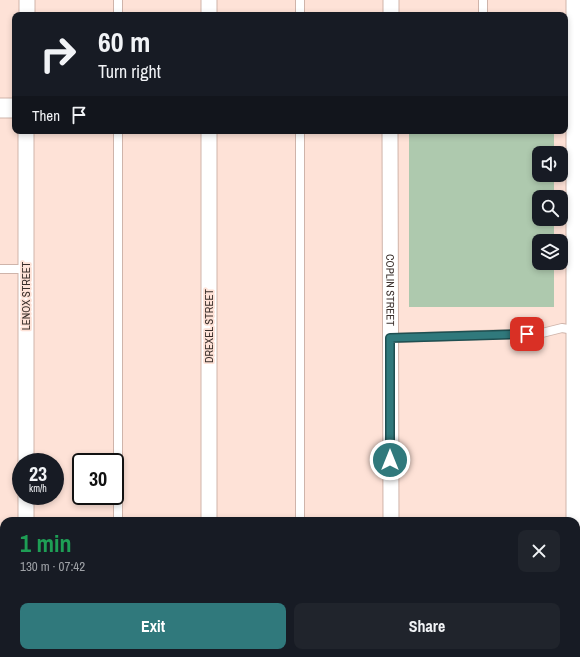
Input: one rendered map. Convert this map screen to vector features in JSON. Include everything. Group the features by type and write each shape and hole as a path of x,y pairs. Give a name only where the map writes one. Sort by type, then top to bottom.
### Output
{"street":[{"path":"27,0 27,12"},
{"path":"209,0 209,12"},
{"path":"390,0 390,12"},
{"path":"574,0 574,517"},
{"path":"0,108 12,108"},
{"name":"LENOX STREET","path":"26,134 26,453"},
{"name":"DREXEL STREET","path":"208,517 209,134"},
{"name":"COPLIN STREET","path":"390,134 390,517"},
{"path":"26,505 26,517"}],"lane":[{"path":"118,0 118,12"},
{"path":"300,0 300,12"},
{"path":"483,0 483,12"},
{"path":"118,134 118,517"},
{"path":"300,134 300,517"},
{"path":"0,269 26,269"},
{"path":"390,338 542,333 562,328 574,330"}],"green space":[{"path":"409,134 554,134 554,146 532,146 532,182 554,182 554,190 532,190 532,226 554,226 554,234 532,234 532,270 554,270 554,307 409,307"}],"route":[{"path":"390,460 390,338 527,334"}]}
